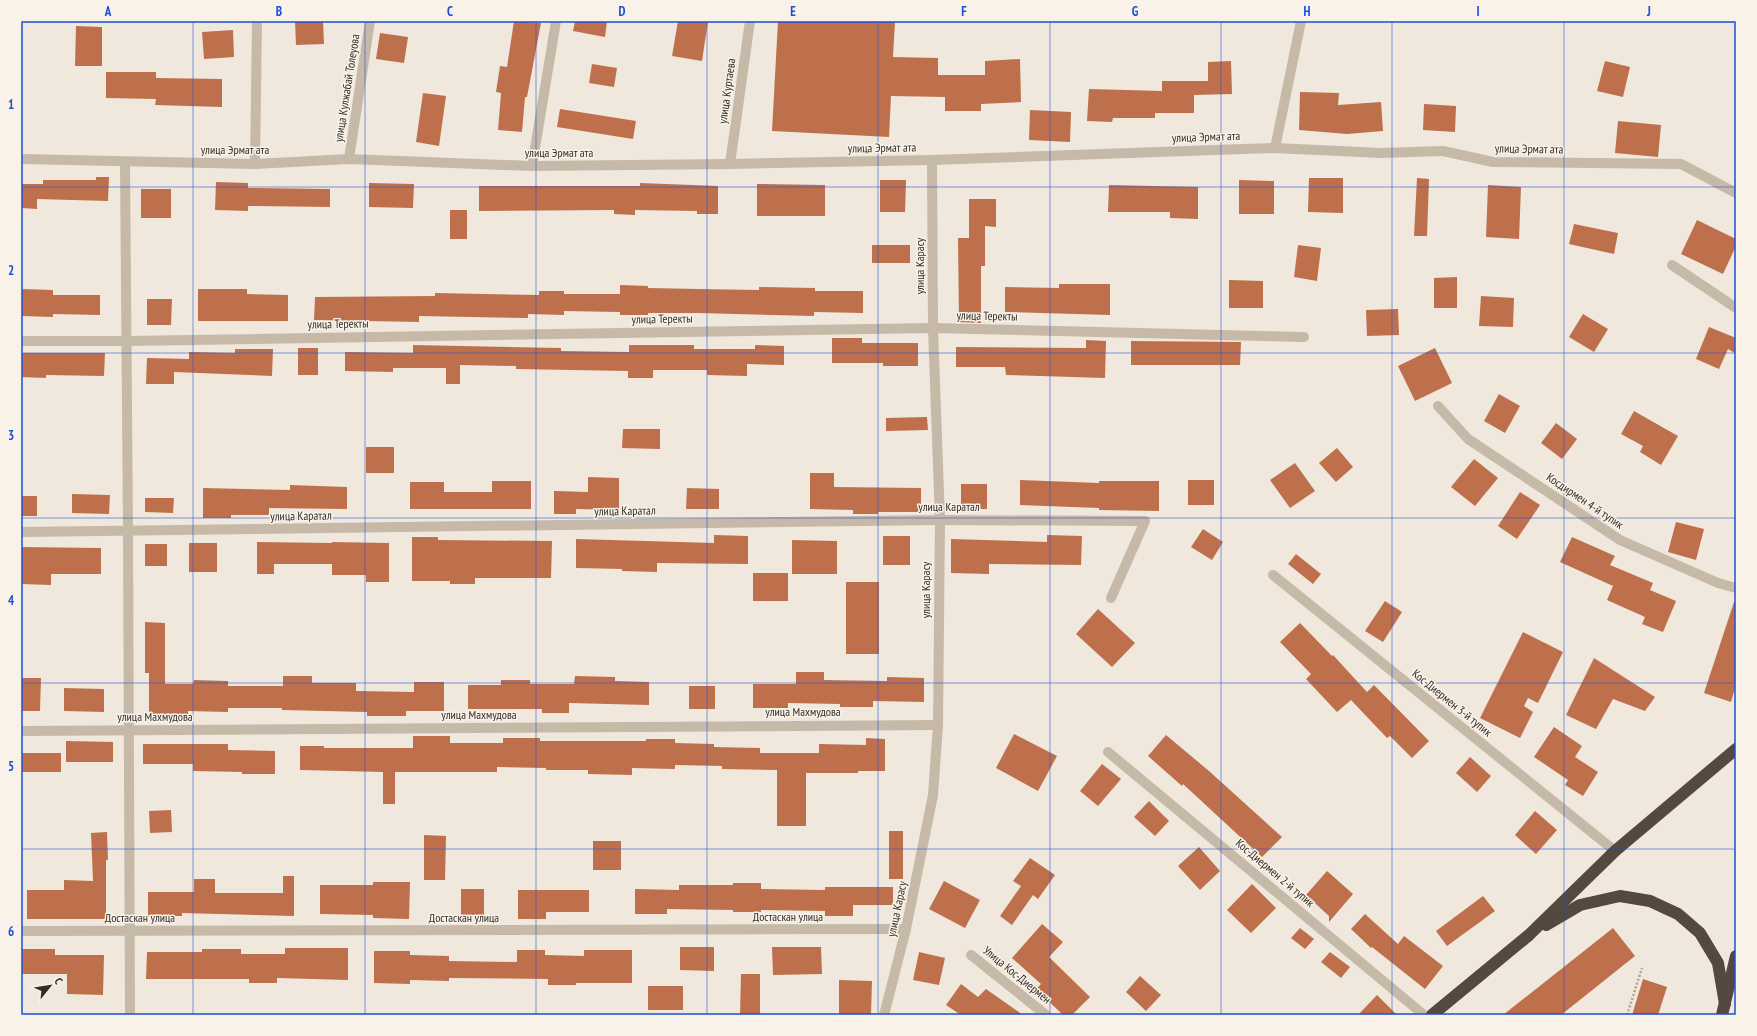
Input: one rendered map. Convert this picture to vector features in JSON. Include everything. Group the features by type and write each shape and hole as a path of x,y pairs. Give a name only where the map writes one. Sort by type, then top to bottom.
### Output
{"highway":[{"path":"1432,1015 1529,935 1615,851 1736,749"},
{"path":"1529,935 1580,905 1620,896 1650,901 1678,914 1700,933 1718,964 1724,1009"},
{"path":"1724,1009 1736,956"}],"street":[{"path":"255,164 257,21"},
{"name":"улица Кулжабай Толеуова","path":"348,159 370,21"},
{"path":"532,166 556,21"},
{"name":"улица Куртаева","path":"730,164 750,21"},
{"path":"1275,148 1301,21"},
{"name":"улица Эрмат ата","path":"21,159 255,164 348,159 532,166 932,160 1275,148 1381,153 1443,151 1493,162 1681,164 1736,193"},
{"name":"улица Карасу","path":"884,1015 906,929 933,795 938,725 940,520 933,328 932,160"},
{"path":"125,162 130,1015"},
{"path":"1672,265 1736,308"},
{"name":"улица Теректы","path":"21,340 126,341 933,328 1304,337"},
{"name":"Косдирмен 4-й тупик","path":"1438,406 1468,439 1620,540 1718,583 1736,588"},
{"name":"улица Каратал","path":"21,532 128,532 940,520 1145,521 1111,598"},
{"name":"Кос-Диермен 3-й тупик","path":"1273,575 1615,851"},
{"name":"улица Махмудова","path":"21,731 938,725"},
{"name":"Кос-Диермен 2-й тупик","path":"1108,752 1424,1015"},
{"name":"Достаскан улица","path":"21,931 129,932 906,929"},
{"name":"Улица Кос-Диермен","path":"971,955 1046,1015"}],"path":[{"path":"1627,1015 1642,968"}],"building":[{"path":"295,21 323,21 324,44 296,45"},
{"path":"514,21 541,23 527,97 525,97 522,132 498,130 501,93 496,92 500,66 507,67"},
{"path":"575,21 607,21 605,37 573,31"},
{"path":"678,21 708,21 702,61 672,56"},
{"path":"778,21 895,21 893,57 938,58 938,75 985,75 985,61 1020,59 1021,102 981,104 981,111 945,111 945,97 891,96 889,137 772,131"},
{"path":"76,26 102,27 102,66 75,66"},
{"path":"233,30 234,57 204,59 202,32"},
{"path":"380,33 408,37 404,63 376,59"},
{"path":"1231,61 1232,94 1194,95 1194,113 1155,113 1155,118 1113,118 1112,122 1087,121 1089,89 1162,91 1162,81 1208,81 1208,62"},
{"path":"1605,61 1630,67 1623,97 1597,91"},
{"path":"592,64 617,68 614,87 589,83"},
{"path":"106,72 156,72 156,78 222,79 222,107 155,105 156,99 106,98"},
{"path":"1300,92 1339,93 1338,105 1381,102 1383,131 1347,134 1299,130"},
{"path":"423,93 446,96 439,146 416,142"},
{"path":"1424,104 1456,106 1455,132 1423,130"},
{"path":"560,109 636,121 633,139 557,127"},
{"path":"1030,110 1071,112 1070,142 1029,140"},
{"path":"1618,121 1661,125 1658,157 1615,153"},
{"path":"96,177 109,177 108,201 37,199 37,209 21,208 21,184 43,184 43,180 96,180"},
{"path":"1309,178 1343,178 1343,213 1308,212"},
{"path":"1417,178 1429,179 1427,236 1414,236"},
{"path":"880,180 906,180 905,212 880,212"},
{"path":"1239,180 1274,181 1274,214 1239,214"},
{"path":"216,182 248,183 248,188 330,189 330,207 248,206 248,211 215,210"},
{"path":"369,183 414,184 413,208 369,207"},
{"path":"640,183 718,186 718,214 697,214 697,211 635,210 635,215 614,214 614,210 479,211 479,186 640,186"},
{"path":"757,184 825,185 825,216 757,216"},
{"path":"1109,185 1198,187 1198,219 1170,218 1170,212 1108,212"},
{"path":"1488,185 1521,187 1519,239 1486,237"},
{"path":"141,189 171,189 171,218 141,218"},
{"path":"969,199 996,199 996,227 985,226 985,266 981,266 981,323 959,322 958,238 969,238"},
{"path":"450,210 467,210 467,239 450,239"},
{"path":"1697,220 1736,239 1736,246 1723,274 1681,254"},
{"path":"1574,224 1618,233 1614,254 1569,244"},
{"path":"872,245 910,245 910,263 872,263"},
{"path":"1298,245 1321,248 1317,281 1294,277"},
{"path":"1457,277 1457,308 1434,308 1434,278"},
{"path":"1229,280 1263,281 1263,308 1229,308"},
{"path":"1059,284 1110,284 1110,315 1005,312 1005,287 1059,288"},
{"path":"620,285 648,286 648,288 759,290 759,287 815,288 815,291 863,291 863,313 814,312 814,316 698,313 648,313 648,315 620,315 620,312 564,311 564,315 528,314 528,318 419,316 419,322 314,320 315,297 435,296 435,293 539,295 539,291 564,291 564,294 620,294"},
{"path":"21,289 53,290 53,295 100,295 100,315 53,314 53,317 21,316"},
{"path":"198,289 247,289 247,294 288,295 288,321 198,321"},
{"path":"1481,296 1514,298 1513,327 1479,326"},
{"path":"147,299 172,299 171,325 147,325"},
{"path":"1398,309 1399,335 1367,336 1366,310"},
{"path":"1583,314 1608,329 1594,352 1569,337"},
{"path":"1709,327 1736,338 1736,354 1728,349 1719,369 1696,359"},
{"path":"832,338 862,338 862,343 918,343 918,366 883,366 883,363 832,363"},
{"path":"1086,340 1106,341 1105,378 1006,375 1005,367 956,367 956,347 1086,348"},
{"path":"1131,341 1241,342 1240,365 1131,365"},
{"path":"413,345 561,348 561,351 629,352 629,345 694,345 694,349 755,349 755,345 784,346 784,365 747,364 747,376 707,375 707,370 653,370 653,378 628,378 628,371 516,369 516,366 460,365 460,384 446,384 446,368 393,368 393,372 345,371 345,352 413,353"},
{"path":"298,348 318,348 318,375 298,375"},
{"path":"1435,348 1452,383 1415,401 1398,366"},
{"path":"235,349 273,349 272,376 174,372 174,384 146,384 147,358 189,359 189,352 235,353"},
{"path":"21,353 105,353 104,376 46,375 46,378 21,377"},
{"path":"1499,394 1520,406 1505,433 1484,421"},
{"path":"1634,411 1678,436 1661,465 1640,452 1643,446 1621,434"},
{"path":"927,417 928,430 886,431 886,418"},
{"path":"1556,423 1577,439 1562,459 1541,443"},
{"path":"623,429 660,429 660,449 622,448"},
{"path":"366,447 394,447 394,473 366,473"},
{"path":"1337,448 1353,467 1336,482 1319,463"},
{"path":"1474,459 1498,478 1475,506 1451,487"},
{"path":"1295,463 1315,491 1290,508 1270,480"},
{"path":"810,473 834,473 834,487 921,488 921,512 878,512 878,514 853,514 853,510 810,509"},
{"path":"588,477 619,478 619,510 576,509 576,514 554,514 554,491 588,492"},
{"path":"1020,480 1099,483 1099,481 1159,481 1159,511 1099,510 1099,508 1020,505"},
{"path":"1188,480 1214,480 1214,505 1188,505"},
{"path":"492,481 531,481 531,509 410,509 410,482 444,482 444,492 492,492"},
{"path":"961,484 987,484 987,509 961,509"},
{"path":"290,485 347,487 347,509 269,508 269,515 231,515 231,518 203,518 203,488 290,490"},
{"path":"687,488 719,489 719,509 686,509"},
{"path":"1520,492 1540,505 1517,539 1498,526"},
{"path":"72,494 110,495 109,514 72,513"},
{"path":"21,496 37,496 37,516 21,516"},
{"path":"145,498 174,498 173,513 145,512"},
{"path":"1676,522 1704,529 1696,560 1668,552"},
{"path":"1203,529 1223,542 1212,560 1191,547"},
{"path":"714,535 748,536 748,564 657,563 657,572 622,571 622,569 576,568 576,539 714,543"},
{"path":"1047,535 1082,536 1081,565 989,564 989,574 951,573 951,539 1047,542"},
{"path":"883,536 910,536 910,565 883,565"},
{"path":"412,537 438,537 438,540 552,541 551,578 475,578 475,584 450,584 450,581 412,581"},
{"path":"1572,537 1615,556 1610,565 1653,583 1650,590 1676,601 1663,632 1642,624 1645,617 1607,600 1613,586 1560,562"},
{"path":"792,540 837,541 837,574 792,574"},
{"path":"257,542 389,543 389,582 366,582 366,575 332,575 332,564 274,564 274,574 257,574"},
{"path":"189,543 217,543 217,572 189,572"},
{"path":"145,544 167,544 167,566 145,566"},
{"path":"21,547 101,548 101,574 51,574 51,585 21,584"},
{"path":"1296,554 1321,574 1313,584 1288,564"},
{"path":"753,573 788,573 788,601 753,601"},
{"path":"846,582 879,582 879,654 846,654"},
{"path":"1385,601 1402,612 1383,642 1365,631"},
{"path":"1734,602 1736,602 1736,685 1731,702 1704,693"},
{"path":"1098,609 1135,643 1112,667 1076,634"},
{"path":"145,622 165,623 165,684 193,684 194,680 228,681 228,686 283,686 283,676 312,676 312,683 356,683 356,691 414,692 414,682 444,682 444,711 406,711 406,716 367,716 367,712 282,710 282,708 228,708 228,712 188,711 188,717 149,717 149,673 145,673"},
{"path":"1300,623 1332,656 1333,655 1367,692 1374,685 1429,741 1412,758 1390,736 1387,738 1351,700 1337,712 1306,679 1311,674 1280,642"},
{"path":"1523,632 1563,652 1538,703 1528,698 1524,706 1533,712 1520,738 1480,718"},
{"path":"1594,658 1655,697 1645,711 1613,699 1596,729 1566,715"},
{"path":"796,672 824,672 824,680 887,681 887,677 924,678 924,702 873,701 873,707 840,707 840,704 788,703 788,708 753,708 753,684 796,684"},
{"path":"575,676 615,677 615,681 649,682 649,705 569,703 569,713 542,713 542,709 468,709 468,685 501,685 501,680 530,680 530,684 574,684"},
{"path":"21,678 41,678 40,711 21,711"},
{"path":"689,686 715,686 715,709 689,709"},
{"path":"64,688 104,689 104,712 64,711"},
{"path":"1554,727 1582,746 1575,757 1598,772 1583,796 1565,785 1568,780 1534,757"},
{"path":"1014,734 1057,756 1038,791 996,768"},
{"path":"1166,735 1209,771 1282,837 1262,857 1183,784 1182,786 1148,756"},
{"path":"413,736 450,736 450,743 503,743 503,738 540,738 540,741 646,741 646,739 675,739 675,743 714,744 714,747 760,748 760,753 819,753 819,744 866,745 866,738 885,739 885,771 858,771 858,773 806,773 806,826 777,826 777,770 722,769 722,766 675,765 675,769 632,768 632,775 588,774 588,770 546,770 546,768 497,767 497,772 395,772 395,804 383,804 383,772 300,770 300,746 324,746 324,748 413,748"},
{"path":"66,741 113,742 113,762 66,762"},
{"path":"143,744 228,744 228,750 275,751 275,774 242,774 242,772 193,771 193,764 143,764"},
{"path":"22,753 61,753 61,772 22,772"},
{"path":"1470,757 1491,776 1477,792 1456,773"},
{"path":"1102,764 1121,779 1098,806 1080,791"},
{"path":"1149,801 1169,821 1155,836 1134,817"},
{"path":"171,810 172,832 150,833 149,811"},
{"path":"1535,811 1557,830 1536,854 1515,835"},
{"path":"889,831 903,831 903,879 889,879"},
{"path":"107,832 108,860 106,860 106,919 27,919 27,890 64,890 64,880 93,881 91,833"},
{"path":"424,835 446,836 445,880 424,880"},
{"path":"593,841 621,841 621,870 593,870"},
{"path":"1199,847 1220,871 1200,890 1178,866"},
{"path":"1030,858 1055,875 1038,899 1033,895 1012,925 1000,916 1021,886 1013,881"},
{"path":"1327,871 1353,894 1329,922 1329,916 1306,895"},
{"path":"283,876 294,876 294,916 182,913 182,916 148,916 148,892 194,892 194,879 215,879 215,893 283,893"},
{"path":"944,881 980,900 965,928 929,909"},
{"path":"373,882 410,882 409,919 373,918 373,915 320,914 320,885 373,885"},
{"path":"733,883 761,883 761,889 825,890 825,887 893,887 893,905 853,905 853,916 825,916 825,911 761,910 761,912 733,912 733,910 667,909 667,914 635,914 635,889 679,890 679,885 733,885"},
{"path":"1252,884 1276,908 1251,933 1227,910"},
{"path":"461,889 484,889 484,915 461,915"},
{"path":"518,890 589,890 589,912 546,912 546,919 518,919"},
{"path":"1483,896 1495,911 1447,946 1436,931"},
{"path":"1365,914 1398,944 1404,936 1443,966 1425,989 1372,947 1371,948 1351,929"},
{"path":"1042,924 1063,942 1049,957 1090,997 1072,1015 1063,1015 1036,989 1041,984 1012,958"},
{"path":"1300,928 1314,939 1305,949 1291,938"},
{"path":"1613,928 1635,956 1561,1015 1503,1015"},
{"path":"680,947 714,947 714,971 680,970"},
{"path":"772,947 821,947 822,974 773,975"},
{"path":"285,948 348,948 348,980 277,978 277,983 249,983 249,979 146,979 147,952 202,952 202,949 241,949 241,954 285,954"},
{"path":"21,949 55,949 55,955 104,955 103,995 67,994 67,974 21,974"},
{"path":"517,950 545,950 545,955 584,956 584,950 632,950 632,983 576,983 576,985 548,985 548,979 449,978 449,981 410,980 410,984 374,983 374,951 410,951 410,955 449,956 449,961 517,962"},
{"path":"919,952 945,958 939,985 913,980"},
{"path":"1330,952 1350,967 1341,978 1321,962"},
{"path":"741,974 760,974 760,1015 740,1015"},
{"path":"1140,976 1161,995 1146,1011 1126,992"},
{"path":"1643,979 1667,987 1658,1015 1632,1015"},
{"path":"839,980 872,981 871,1015 839,1015"},
{"path":"961,984 978,997 986,989 1023,1015 961,1015 946,1005"},
{"path":"648,986 683,986 683,1010 648,1010"},
{"path":"1377,995 1397,1015 1358,1015"}]}
